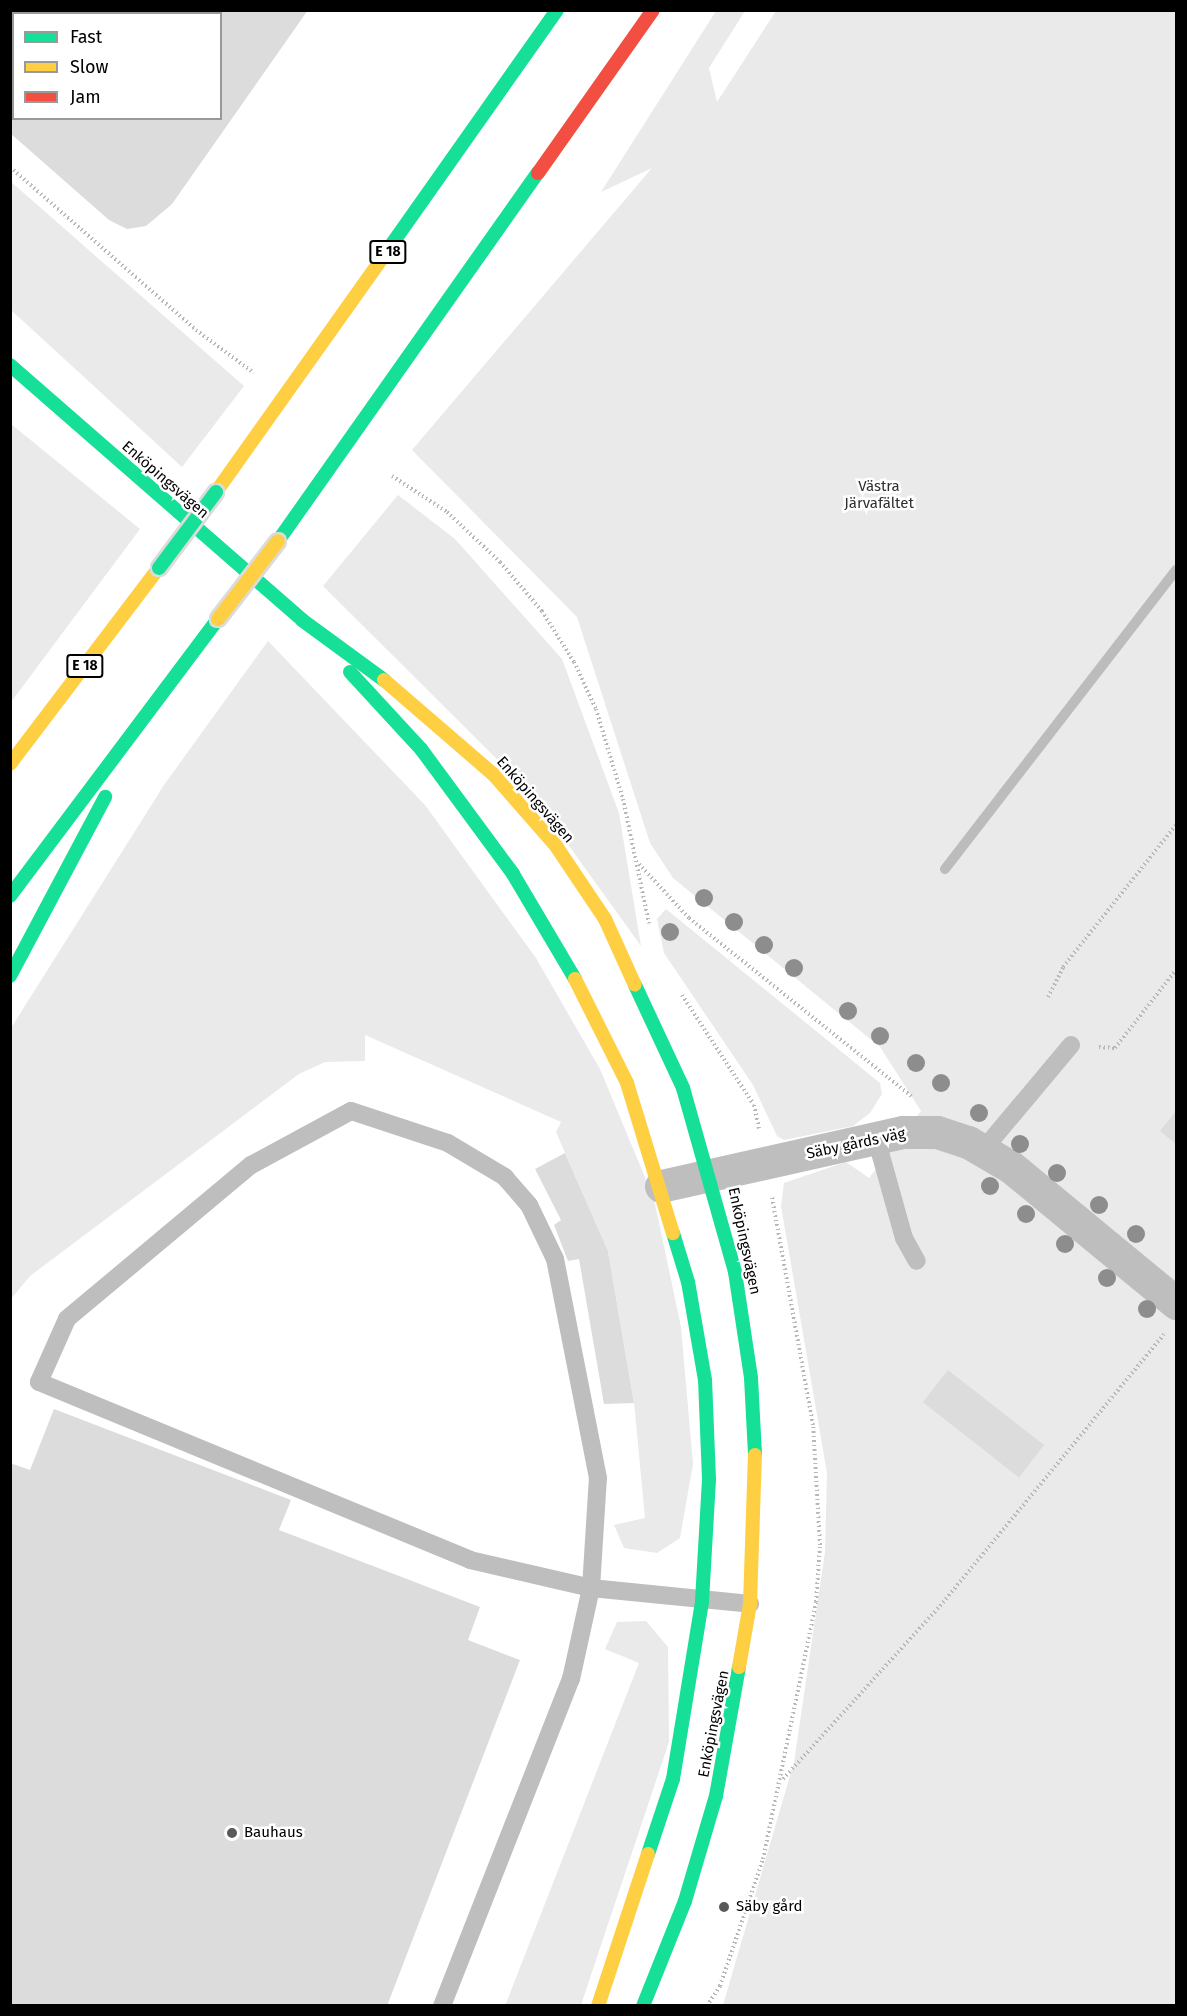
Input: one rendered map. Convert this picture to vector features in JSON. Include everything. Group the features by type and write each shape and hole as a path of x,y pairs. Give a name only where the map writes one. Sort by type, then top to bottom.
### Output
{"main road":[{"name":"E 18","path":"10,764 216,492 557,10"},
{"path":"10,896 278,541 652,10"},
{"name":"Enköpingsvägen","path":"10,365 302,620 414,702 493,774 556,846 605,919 684,1088 712,1176 735,1272 751,1378 756,1485 750,1604 716,1796 685,1900 643,2006"},
{"name":"Enköpingsvägen","path":"10,372 34,388"},
{"name":"Enköpingsvägen","path":"302,620 421,749 519,884 597,1015 661,1186 688,1282 705,1380 709,1479 702,1601 673,1779 598,2006"},
{"path":"10,976 153,706"}],"street":[{"name":"Säby gårds väg","path":"661,1186 876,1138 937,1132 983,1150 1011,1167 1173,1315"}],"lane":[{"path":"983,1150 1071,1045"},
{"path":"442,2006 571,1679 591,1588 598,1478 574,1343 555,1259 529,1205 505,1177 448,1143 351,1111 251,1165 67,1318 39,1382 470,1560 591,1588 702,1601 750,1604"},
{"path":"876,1138 904,1238 917,1261"}],"path":[{"path":"10,167 196,330 254,373"},
{"path":"392,476 447,512 542,611 596,709 639,863 652,934"},
{"path":"1048,997 1062,967 1176,825"},
{"path":"639,863 689,918 922,1104"},
{"path":"1071,1045 1115,1048 1176,970"},
{"path":"677,986 754,1105 760,1135"},
{"path":"782,1780 940,1606 1173,1315"}],"green space":[{"name":"Västra Järvafältet","path":"716,11 745,11 709,68 717,102 776,11 1176,11 1176,2005 723,2005 794,1762 825,1552 827,1473 781,1206 784,1183 846,1162 869,1178 921,1111 880,1047 673,878 650,843 577,617 412,450 652,168 601,192"},
{"path":"10,181 244,386 182,467 11,310"},
{"path":"11,424 140,529 11,702"},
{"path":"398,495 455,539 562,659 619,813 641,946 531,793 323,586"},
{"path":"268,641 425,805 536,958 600,1069 654,1199 681,1327 693,1464 680,1538 657,1553 624,1548 614,1525 645,1518 634,1402 608,1251 556,1132 561,1122 365,1035 365,1061 325,1062 299,1074 30,1276 11,1299 11,1028 164,785"},
{"path":"666,909 880,1083 882,1094 870,1113 853,1126 784,1140 777,1136 753,1085 664,953 657,919"},
{"path":"646,1621 668,1647 669,1742 581,2005 505,2006 639,1663 605,1649 617,1622"}],"building":[{"path":"10,10 308,10 172,204 146,226 127,229 109,220 10,133"},
{"path":"1176,1111 1176,1144 1160,1131"},
{"path":"565,1153 608,1251 634,1403 604,1404 579,1259 568,1261 554,1225 561,1220 535,1169"},
{"path":"948,1370 1044,1445 1019,1477 923,1402"},
{"name":"Bauhaus","path":"54,1409 291,1500 279,1530 480,1607 468,1640 520,1660 387,2006 10,2006 10,1463 30,1470"}],"waterway":[{"path":"945,869 1176,570"}],"traffic: fast":[{"path":"387,251 557,10"},
{"path":"278,541 538,173"},
{"path":"10,365 302,620 384,680"},
{"path":"159,568 216,492"},
{"path":"10,896 218,619"},
{"path":"350,672 421,749 513,874 575,979"},
{"path":"10,976 105,797"},
{"path":"635,985 683,1088 735,1272 751,1378 755,1455"},
{"path":"648,1854 673,1779 702,1601 709,1479 705,1380 688,1282 673,1233"},
{"path":"643,2006 685,1901 716,1796 739,1667"}],"traffic: slow":[{"path":"216,492 387,251"},
{"path":"218,619 278,541"},
{"path":"10,764 159,568"},
{"path":"384,680 493,774 556,846 605,919 635,985"},
{"path":"575,979 627,1083 673,1233"},
{"path":"739,1667 750,1604 755,1455"},
{"path":"598,2006 648,1854"}],"traffic: jam":[{"path":"538,173 653,10"}],"place":[{"name":"Bauhaus","path":"232,1833"},
{"name":"Säby gård","path":"724,1907"}]}
